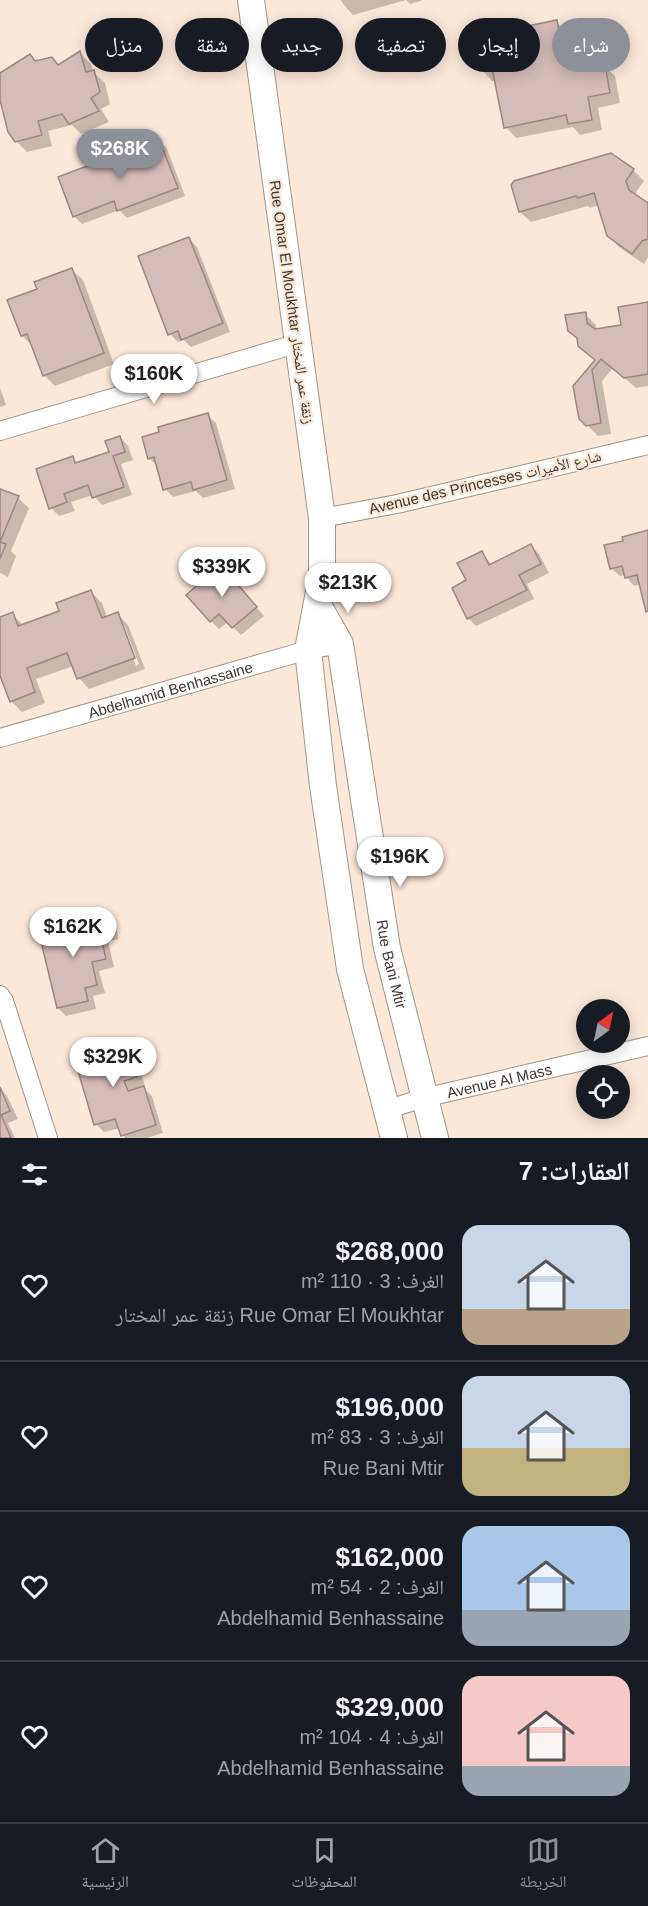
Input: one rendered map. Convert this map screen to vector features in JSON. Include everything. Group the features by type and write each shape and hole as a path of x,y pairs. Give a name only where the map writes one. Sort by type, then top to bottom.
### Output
{"street":[{"name":"Rue Omar El Moukhtar زنقة عمر المختار","path":"251,0 322,518 323,565 318,605 308,650"},
{"path":"0,431 298,343"},
{"name":"Avenue des Princesses شارع الأميرات","path":"322,518 397,504 648,445"},
{"path":"318,605 340,644"},
{"name":"Abdelhamid Benhassaine","path":"0,738 308,650 340,644"},
{"name":"Rue Bani Mtir","path":"340,644 387,948 423,1098 435,1138"},
{"path":"308,650 323,786 350,969 394,1138"},
{"path":"0,995 4,1001 48,1138"},
{"name":"Avenue Al Mass","path":"386,1110 423,1098 648,1046"}],"building":[{"path":"552,21 552,72 606,72 610,93 588,97 592,120 568,124 566,115 504,128 493,72 540,72 540,23"},
{"path":"80,51 85,72 95,72 100,92 91,98 99,111 69,124 62,114 38,121 42,135 15,142 8,132 0,100 0,73 30,54 35,61 52,57 58,65"},
{"path":"159,139 178,188 117,211 114,201 73,217 58,177"},
{"path":"611,153 634,169 626,181 629,190 648,203 648,239 642,241 632,254 607,236 594,193 519,212 511,185 514,181"},
{"path":"189,237 223,323 181,340 178,331 168,335 138,256"},
{"path":"72,268 104,353 43,376 27,334 21,336 7,300 37,289 34,282"},
{"path":"648,302 648,374 624,378 601,359 592,370 601,423 586,426 579,419 573,386 595,360 578,346 577,338 568,331 565,315 586,312 587,323 595,329 621,325 618,307"},
{"path":"208,413 227,480 193,490 191,482 163,490 154,457 148,459 142,437 159,432 158,427"},
{"path":"120,436 125,452 113,456 124,487 92,498 88,485 64,494 67,502 49,509 36,469 73,456 75,463 109,452 105,441"},
{"path":"0,489 19,496 0,542"},
{"path":"648,530 648,611 646,612 637,575 625,578 622,566 610,569 604,545 623,541 622,537"},
{"path":"0,542 6,544 0,559"},
{"path":"531,544 541,564 519,575 527,590 467,619 452,588 466,580 457,563 482,551 489,565"},
{"path":"221,565 257,607 232,628 219,614 210,622 186,595"},
{"path":"91,590 102,618 118,612 135,658 77,679 67,653 27,668 35,692 10,702 0,676 0,617 13,612 18,626 59,611 56,603"},
{"path":"107,913 111,931 100,933 106,959 92,962 97,985 85,988 88,1001 57,1008 36,921 54,917 58,934 93,926 91,916"},
{"path":"125,1038 137,1077 124,1081 128,1091 144,1086 156,1125 121,1136 115,1119 94,1125 73,1054"},
{"path":"0,1087 10,1111 1,1115 11,1138 0,1138"}]}
